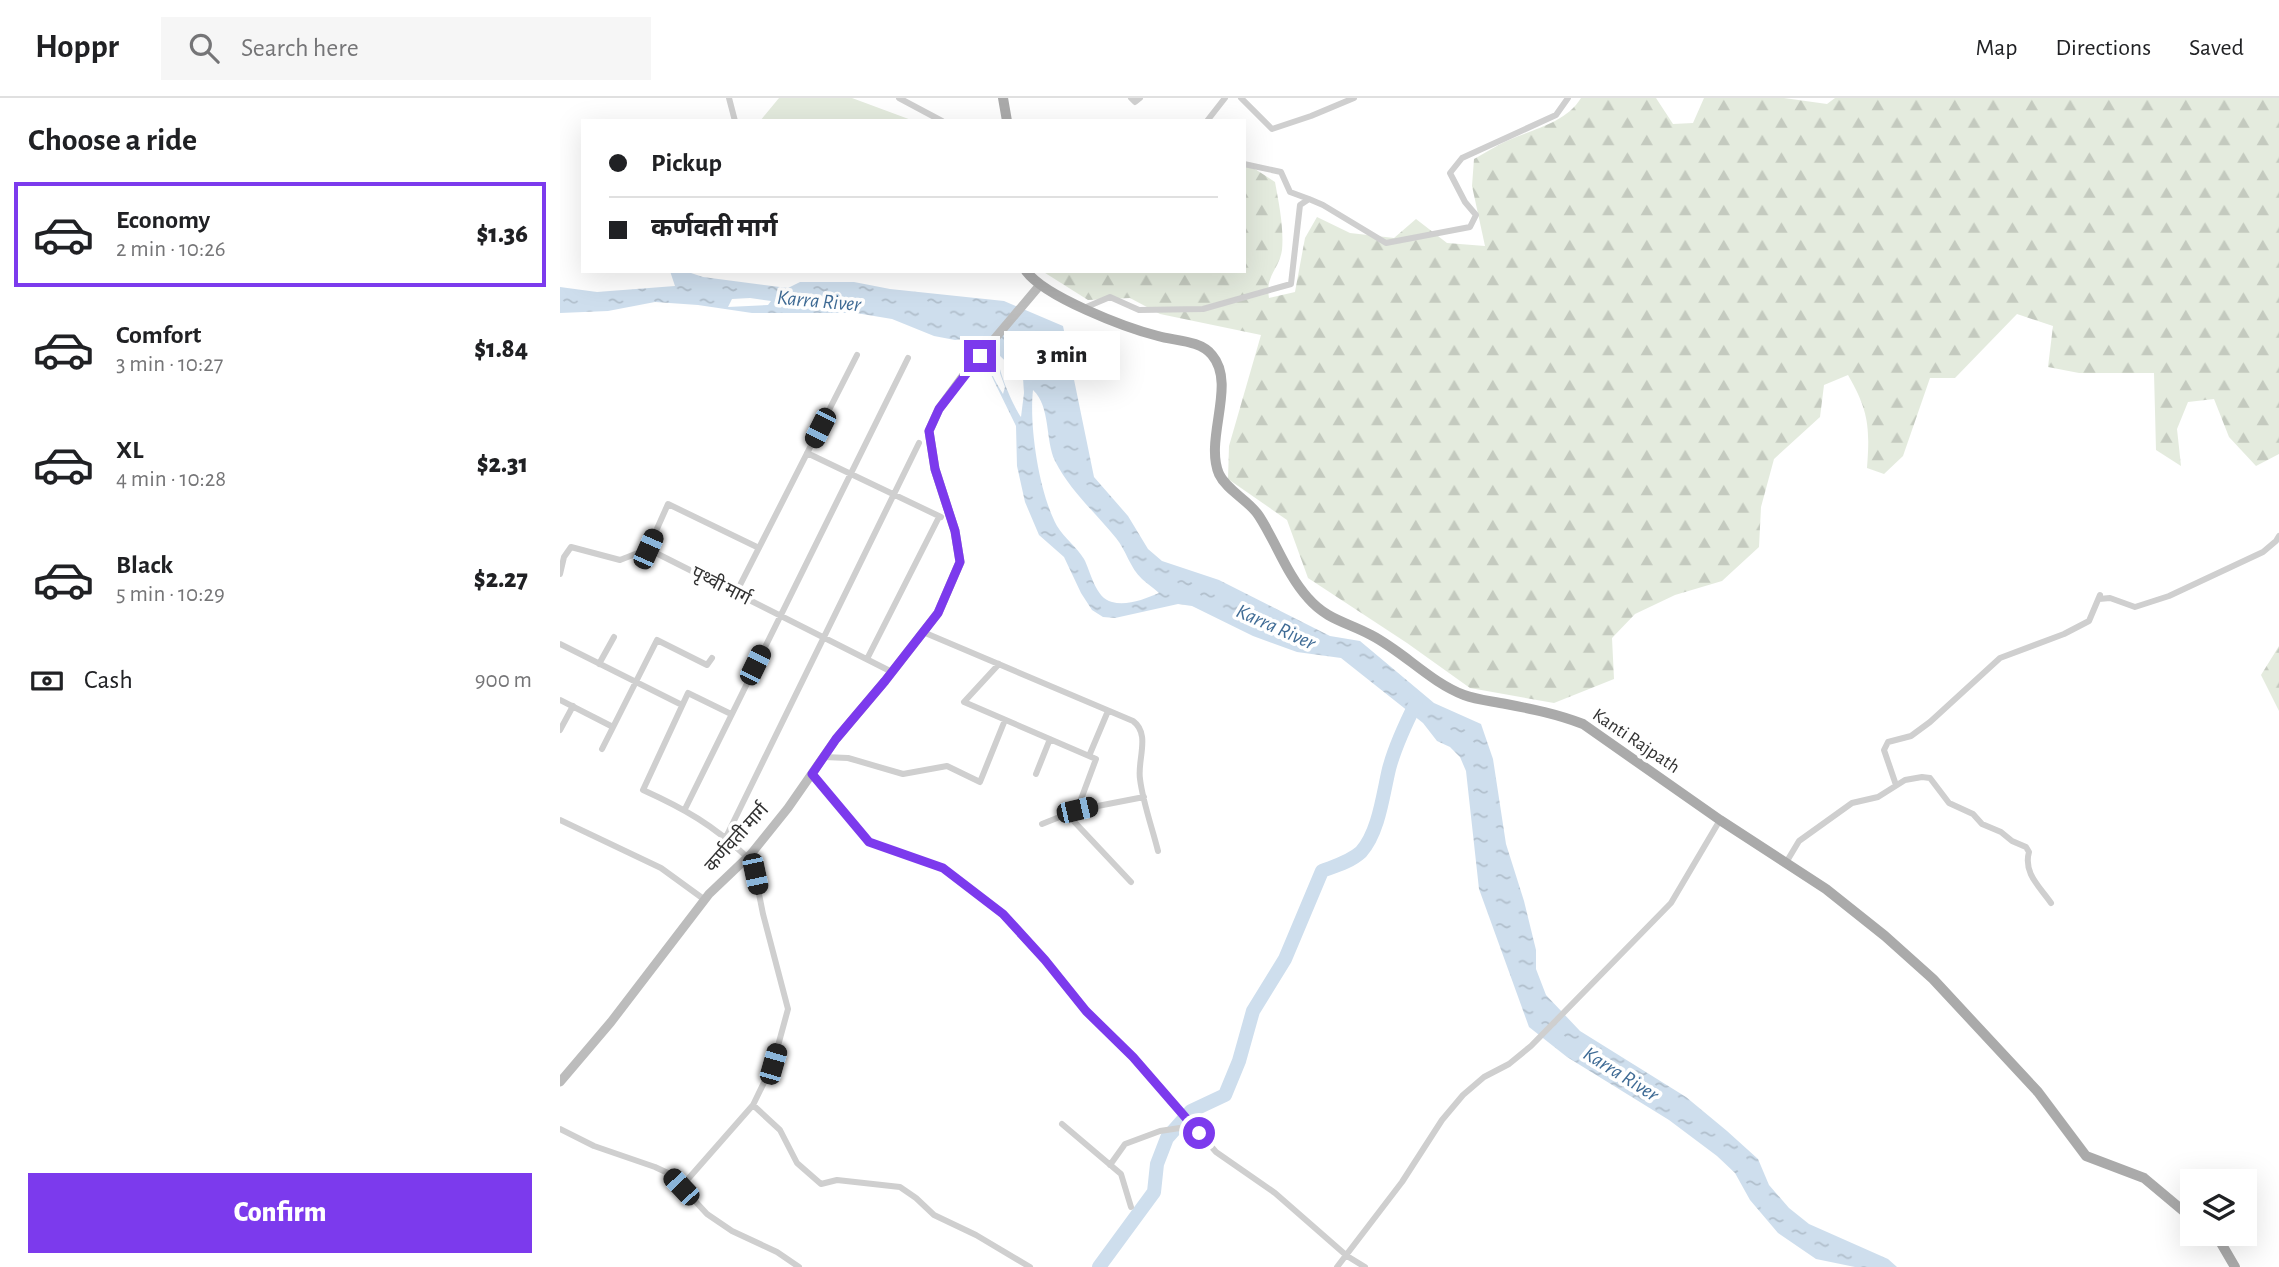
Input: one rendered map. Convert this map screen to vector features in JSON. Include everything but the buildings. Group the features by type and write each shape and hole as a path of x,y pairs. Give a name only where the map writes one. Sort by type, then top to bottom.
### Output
{"main road":[{"path":"1003,98 1007,119"},
{"name":"Kanti Rajpath","path":"1028,273 1040,285 1084,308 1156,336 1204,347 1214,356 1222,380 1216,440 1219,474 1254,509 1305,596 1322,613 1370,634 1442,684 1466,696 1557,714 1583,724 1720,820 1826,888 1933,979 2038,1092 2086,1156 2144,1178 2180,1208"},
{"name":"कर्णवती मार्ग","path":"560,1082 611,1022 705,900 749,856 938,613 960,562 955,531 935,469 929,431 939,409 964,375 1040,285"},
{"path":"2223,1246 2235,1267"}],"street":[{"path":"729,98 734,119"},
{"path":"899,98 938,119"},
{"path":"1131,98 1135,102 1140,98"},
{"path":"1209,119 1225,98"},
{"path":"1241,98 1272,129 1353,98"},
{"path":"1246,164 1281,172 1290,192 1323,205 1385,243 1470,227 1476,215 1465,202 1450,173 1462,158 1556,115 1567,98"},
{"path":"1084,308 1110,298 1139,310 1203,309 1292,284 1300,205 1309,199"},
{"path":"736,593 857,355"},
{"path":"685,809 908,358"},
{"path":"726,837 919,443"},
{"path":"807,453 939,517 950,516"},
{"path":"560,574 564,557 571,547 620,560 648,549 668,504 760,548"},
{"path":"867,659 939,517"},
{"path":"1896,785 1884,750 1888,742 1911,736 1930,722 2000,658 2064,634 2089,621 2100,597 2135,607 2169,596 2263,552 2279,536"},
{"name":"पृथ्वी मार्ग","path":"648,549 892,672"},
{"path":"923,632 1139,726 1142,734 1140,778 1158,850"},
{"path":"599,664 614,637"},
{"path":"602,749 657,640 707,665 712,658"},
{"path":"560,644 682,705"},
{"path":"999,664 964,702 1096,759 1077,810"},
{"path":"681,1187 753,1105 773,1064 788,1009 749,856 685,809 643,790 688,693 731,714"},
{"path":"560,700 613,727"},
{"path":"560,730 573,706"},
{"path":"1089,756 1108,711"},
{"path":"824,757 848,758 903,774 947,766 980,782 1005,720"},
{"path":"1036,774 1050,739"},
{"path":"812,774 869,842 943,868 1003,914 1086,1011 1133,1057 1216,1152 1275,1193 1347,1256 1365,1267"},
{"path":"1787,861 1799,841 1852,803 1878,797 1905,780 1930,778 1949,803 1973,814 1982,824 2026,848 2029,852 2026,861 2028,872 2051,903"},
{"path":"1042,824 1077,810 1144,797"},
{"path":"1067,814 1130,882"},
{"path":"560,820 661,868 705,900"},
{"path":"1337,1267 1402,1182 1442,1121 1463,1095 1484,1077 1509,1064 1531,1046 1671,903 1720,820"},
{"path":"753,1105 780,1130 797,1163 821,1184 837,1180 900,1187 934,1215 976,1235 1030,1267"},
{"path":"1062,1124 1121,1174 1131,1207"},
{"path":"1110,1165 1125,1144 1160,1131 1192,1124"},
{"path":"560,1129 594,1146 670,1174 706,1214 732,1231 777,1252 799,1267"}],"green space":[{"path":"779,98 852,98 909,119 762,119"},
{"path":"1581,98 1656,98 1673,124 1693,123 1704,98 1784,98 1827,104 1835,98 2279,98 2279,454 2256,466 2229,437 2214,399 2188,402 2177,429 2181,466 2156,450 2154,373 2079,373 2048,367 2053,326 2017,314 1955,378 1930,378 1903,456 1884,474 1867,468 1868,442 1864,410 1848,375 1824,385 1820,417 1774,459 1761,507 1759,547 1722,581 1675,595 1635,614 1612,638 1614,679 1554,703 1470,688 1308,578 1287,520 1228,479 1229,446 1261,335 1160,314 1130,298 1088,300 1045,273 1246,273 1246,163 1275,182 1281,216 1282,250 1269,284 1269,298 1295,292 1305,238 1317,217 1350,233 1394,238 1416,219 1447,243 1485,246 1472,186 1474,159 1558,119 1575,107"},
{"path":"2279,646 2279,711 2261,675"}],"water":[{"name":"Karra River","path":"671,273 691,273 703,277 788,288 800,282 854,282 890,289 1004,301 1063,326 1094,477 1128,516 1148,549 1162,561 1219,580 1330,636 1360,641 1434,703 1481,724 1493,759 1506,844 1536,950 1536,969 1546,995 1580,1031 1686,1097 1727,1131 1758,1159 1769,1185 1789,1208 1809,1224 1888,1259 1897,1267 1855,1267 1816,1259 1778,1233 1750,1200 1735,1173 1717,1156 1669,1120 1567,1057 1529,1027 1479,889 1466,771 1460,757 1450,747 1437,741 1423,723 1341,658 1297,652 1253,636 1192,606 1178,604 1115,618 1103,617 1092,610 1064,557 1039,535 1025,502 1017,466 1016,426 973,338 955,340 934,336 892,319 856,313 752,313 655,302 608,311 560,313 560,287 597,292 675,286","holes":["732,299 771,301 768,305 728,307","993,354 1005,387 1003,394 992,374 990,364","998,354 1023,378 1021,417 1006,386","1033,390 1043,405 1052,453 1061,472 1116,538 1138,575 1159,593 1124,603 1106,600 1094,584 1084,559 1057,526 1040,478 1033,422"]}],"waterway":[{"path":"1099,1267 1154,1192 1157,1164 1167,1138 1191,1111 1225,1095 1239,1061 1253,1011 1285,959 1322,871 1352,858 1367,844 1380,812 1394,752 1416,703"}],"route":[{"path":"980,356 939,409 929,431 935,469 955,531 960,562 938,613 836,739 812,774 869,842 943,868 1003,914 1099,1026 1133,1057 1199,1133"}]}
